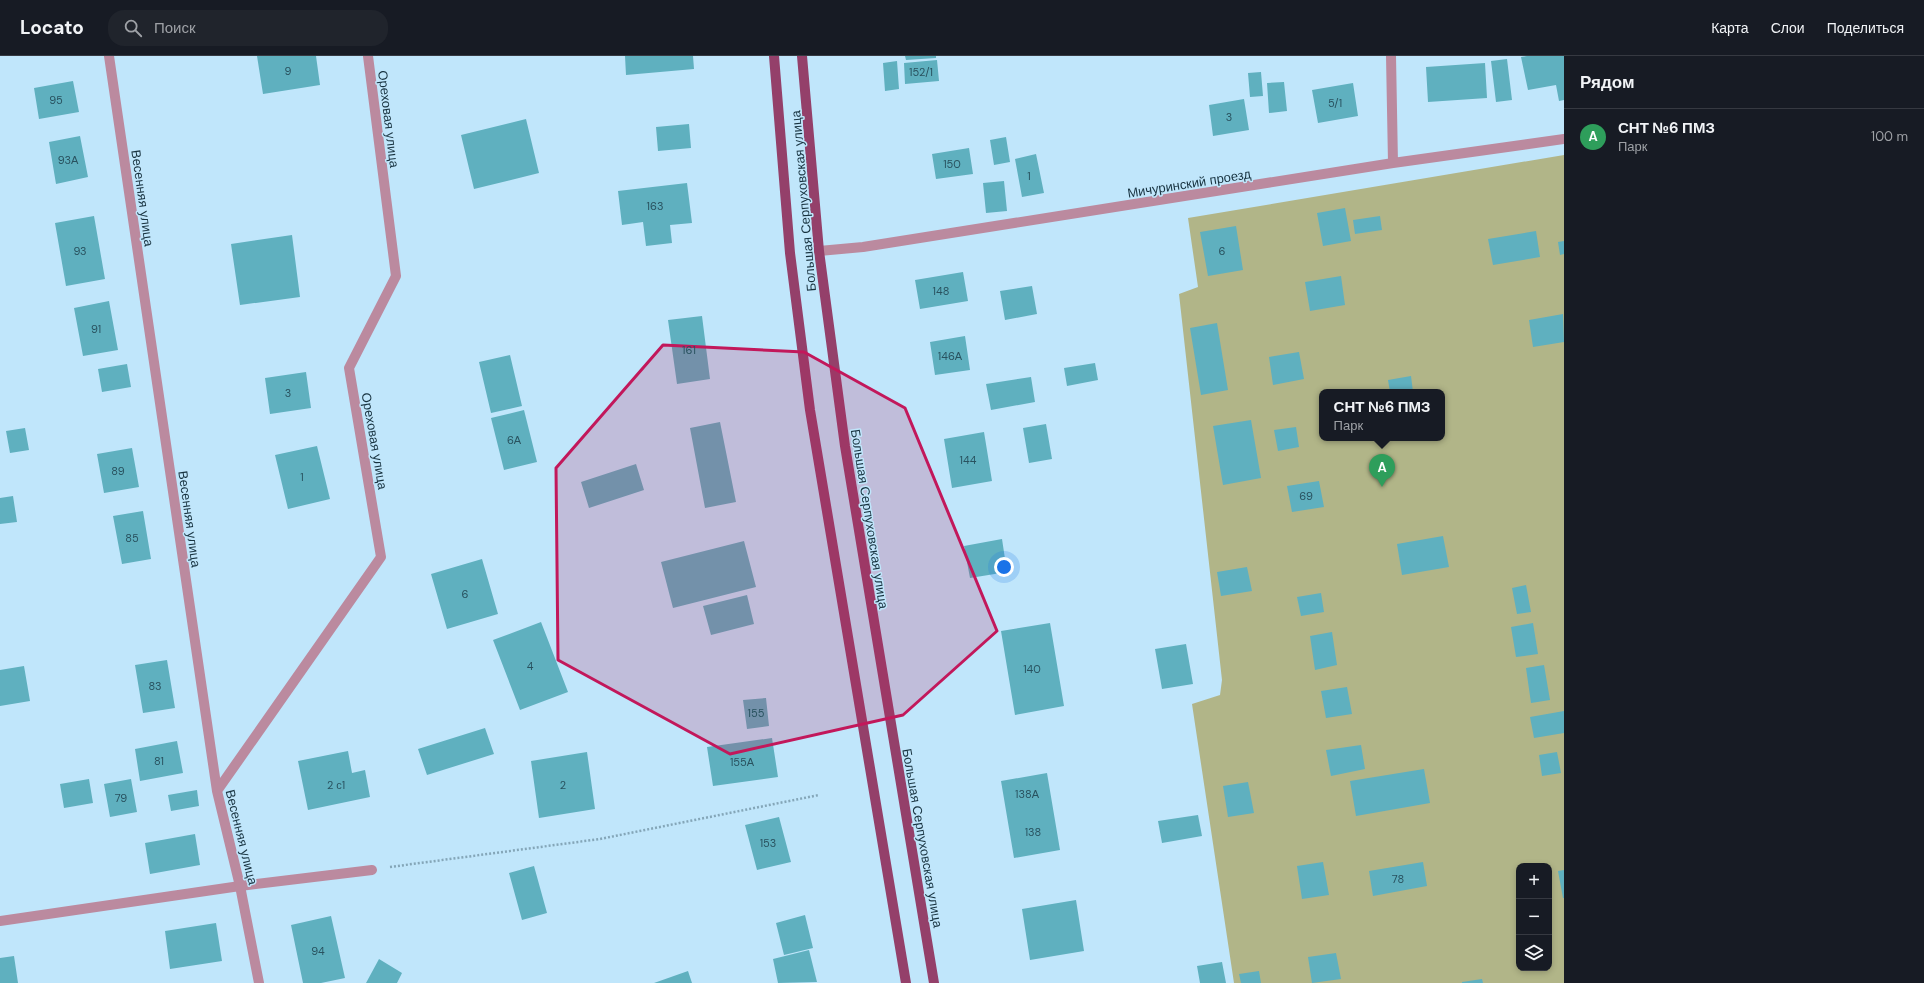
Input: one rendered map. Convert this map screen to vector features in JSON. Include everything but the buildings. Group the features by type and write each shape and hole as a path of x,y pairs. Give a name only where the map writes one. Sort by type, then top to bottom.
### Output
{"main road":[{"name":"Большая Серпуховская улица","path":"774,56 790,253 810,410 906,983"},
{"name":"Большая Серпуховская улица","path":"802,56 819,251 845,446 934,983"}],"street":[{"name":"Весенняя улица","path":"109,56 217,791 240,886 260,983"},
{"name":"Ореховая улица","path":"217,791 381,557 349,368 396,276 368,56"},
{"path":"1391,56 1393,163"},
{"name":"Мичуринский проезд","path":"819,251 863,248 1393,163 1564,139"},
{"path":"0,921 240,886 372,870"}],"path":[{"path":"372,870 600,840 819,795"}],"highlighted area":[{"path":"663,345 804,352 905,408 997,631 903,715 730,754 558,660 556,468"}],"green space":[{"path":"1564,155 1564,983 1234,983 1192,704 1220,695 1222,680 1179,294 1198,287 1188,218"}],"place":[{"name":"СНТ №6 ПМЗ","path":"1382,487"}]}
